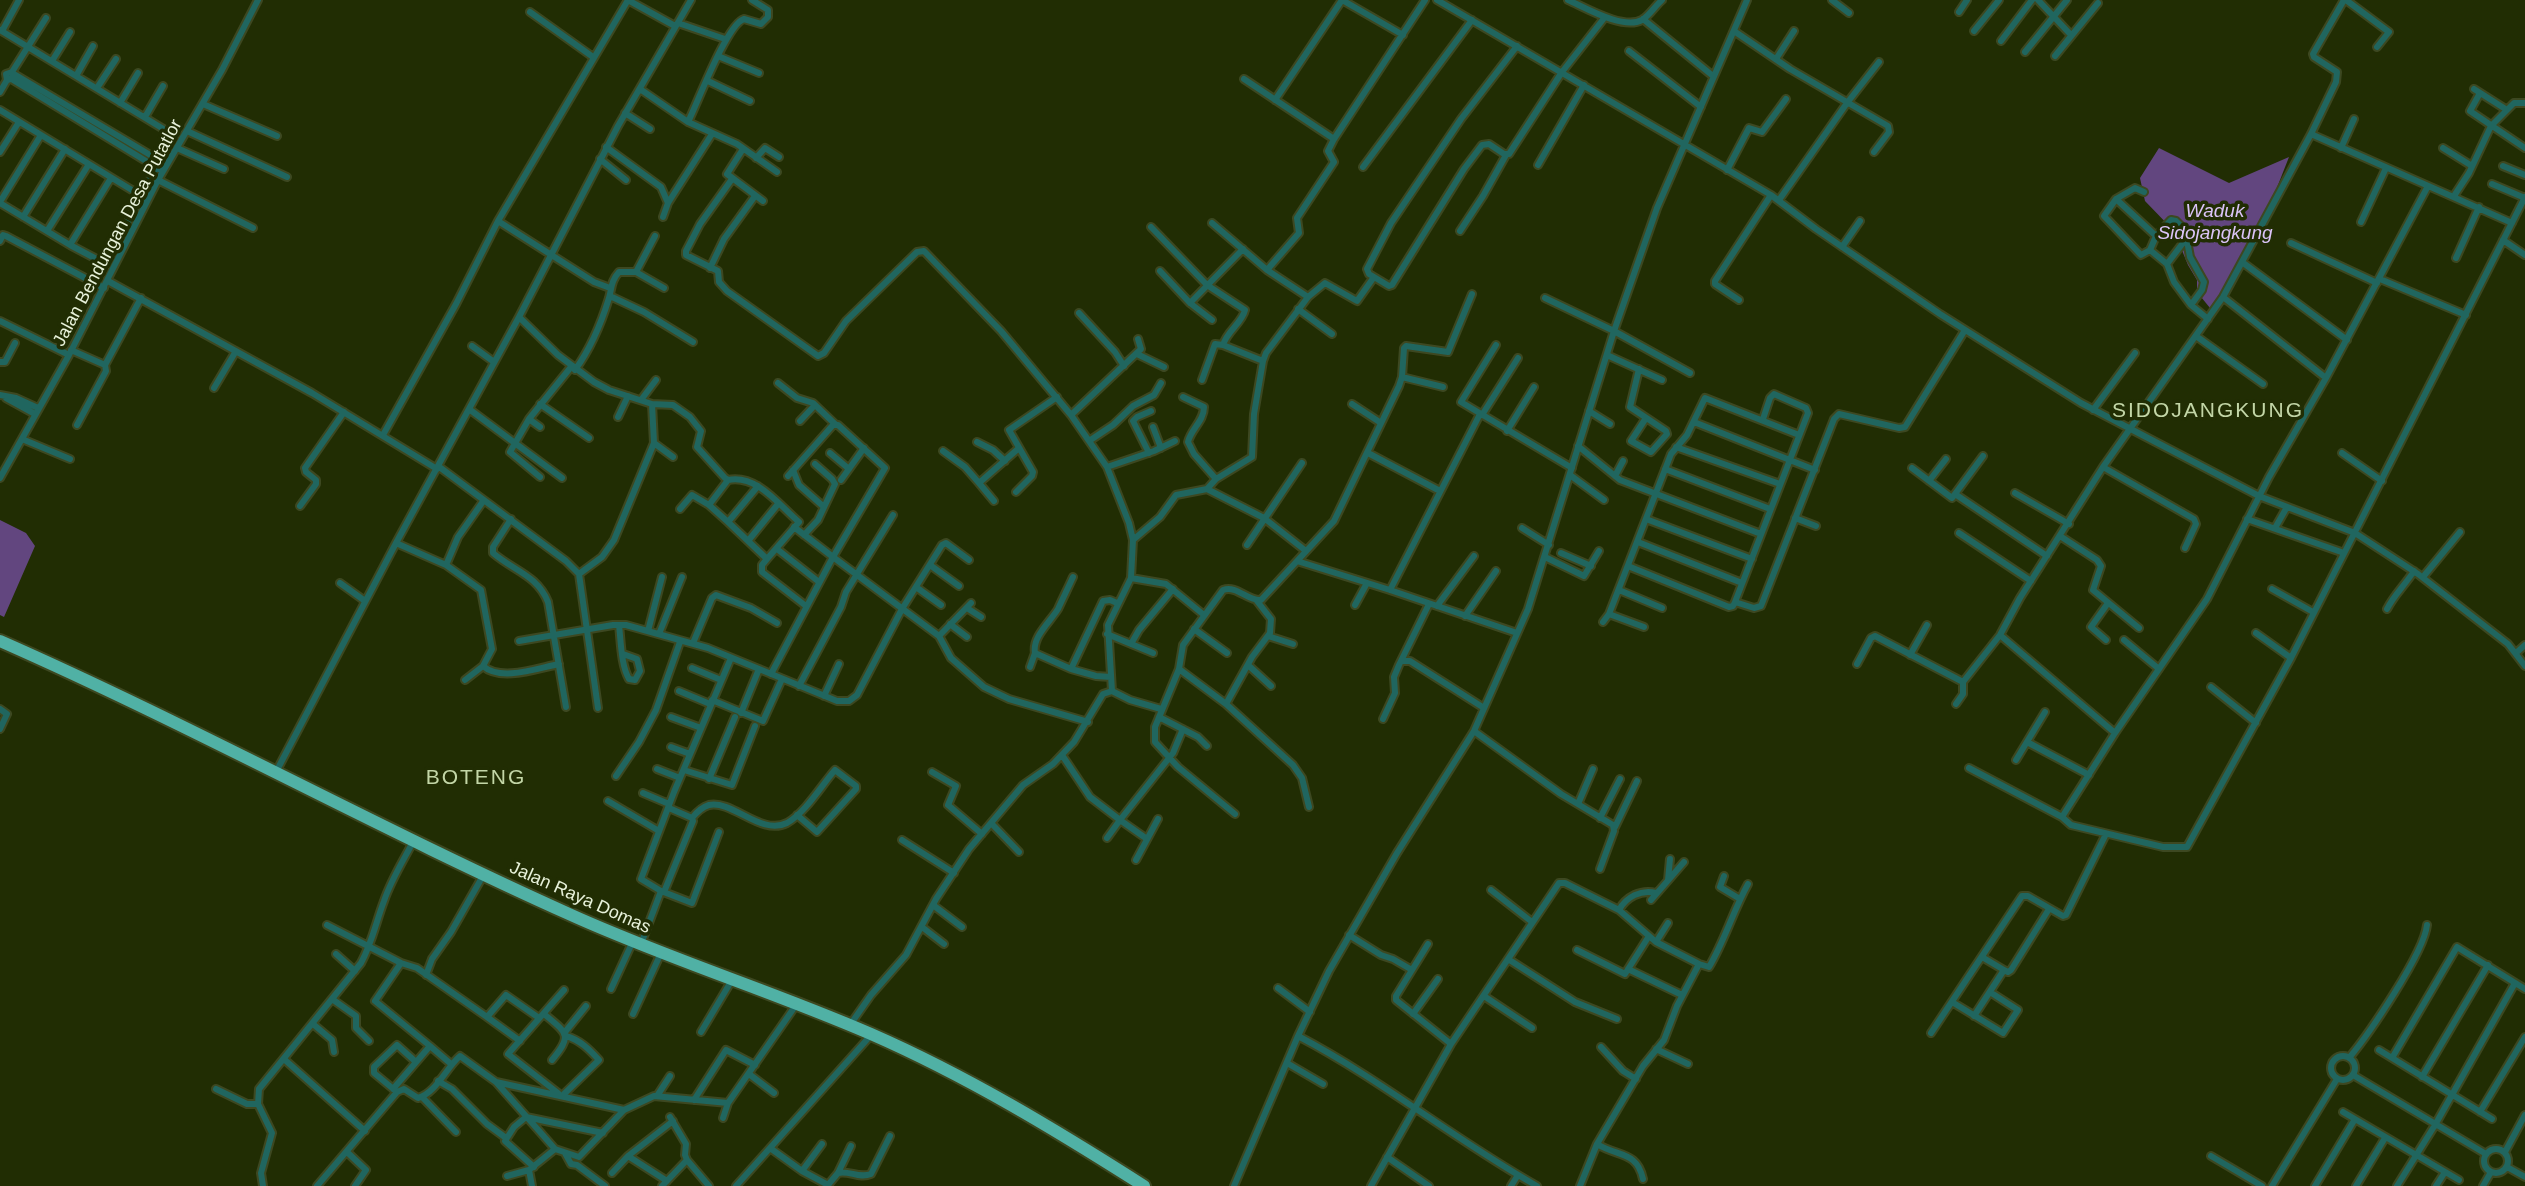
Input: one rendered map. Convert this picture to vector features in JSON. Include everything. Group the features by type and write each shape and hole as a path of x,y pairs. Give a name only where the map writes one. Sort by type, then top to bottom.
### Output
{"highway":[{"name":"Jalan Raya Domas","path":"0,641 276,772 413,842 637,943 872,1034 985,1089 1144,1186"}],"street":[{"path":"19,0 1,30 181,138"},
{"name":"Jalan Bendungan Desa Putatlor","path":"0,478 108,281 145,198 158,180 162,166 177,148 203,104 258,0"},
{"path":"383,435 498,222 628,0 677,25 726,39"},
{"path":"276,772 519,317 606,147 691,0"},
{"path":"688,122 726,39 739,20 758,24 766,21 768,10 752,0"},
{"path":"1275,100 1342,0 1403,34"},
{"path":"1267,270 1299,233 1297,218 1334,162 1328,150 1425,0"},
{"path":"1437,0 1771,195 1842,247 1965,330 2093,410 2259,496 2355,533 2423,577 2508,644 2525,666"},
{"path":"1569,0 1605,17 1629,23 1643,19 1659,1"},
{"path":"1234,1186 1298,1036 1349,935 1397,853 1474,732 1528,609 1614,331 1657,208 1747,0"},
{"path":"1832,0 1849,13"},
{"path":"1959,12 1967,0"},
{"path":"1974,31 1999,0"},
{"path":"2001,41 2032,0"},
{"path":"2038,0 2071,35"},
{"path":"2025,52 2067,0"},
{"path":"1956,704 1963,694 1963,682 2000,635 2103,467 2223,297 2311,134 2337,78 2337,72 2313,54 2345,0 2389,32 2377,47"},
{"path":"2056,56 2098,3"},
{"path":"530,12 593,57"},
{"path":"1460,231 1506,155 1562,72 1605,17"},
{"path":"0,92 7,74 29,47 46,18"},
{"path":"1363,167 1472,19"},
{"path":"1643,19 1713,76"},
{"path":"1734,31 1889,127 1889,132 1874,152"},
{"path":"1776,59 1794,31"},
{"path":"52,61 70,32"},
{"path":"76,76 93,46"},
{"path":"1506,155 1489,144 1482,145 1464,169 1392,285 1389,286 1368,274 1367,269 1391,223 1461,119 1517,46"},
{"path":"1629,51 1701,107"},
{"path":"718,56 759,73"},
{"path":"97,88 116,59"},
{"path":"1779,200 1847,103 1880,62"},
{"path":"120,103 138,73"},
{"path":"7,74 162,166"},
{"path":"1244,79 1334,139"},
{"path":"708,81 750,101"},
{"path":"1538,165 1584,85"},
{"path":"145,117 163,86"},
{"path":"640,89 688,122 712,134 715,132 777,172"},
{"path":"2507,110 2477,91 2469,109 2525,148"},
{"path":"1727,170 1749,128 1762,132 1786,99"},
{"path":"2454,196 2493,124 2516,102 2525,103"},
{"path":"203,104 277,136"},
{"path":"0,110 145,198"},
{"path":"625,113 650,129"},
{"path":"2341,148 2354,119"},
{"path":"0,152 19,122"},
{"path":"187,131 287,177"},
{"path":"663,217 668,202 712,134"},
{"path":"2311,134 2512,223"},
{"path":"41,135 0,202 106,264 162,166 173,135"},
{"path":"606,147 661,187 668,202"},
{"path":"177,148 224,169"},
{"path":"756,158 765,148 779,157"},
{"path":"2443,148 2472,166"},
{"path":"23,217 65,149"},
{"path":"743,149 727,172 732,179 763,201"},
{"path":"600,159 626,180"},
{"path":"47,231 89,164"},
{"path":"2503,166 2525,175"},
{"path":"2361,222 2386,168"},
{"path":"70,245 111,178"},
{"path":"732,179 700,224 686,255 718,271 719,282 727,291 818,356 822,355 846,321 917,252 923,251 1001,331 1072,415 1107,467 1133,540 1131,578 1108,621 1112,691"},
{"path":"158,180 253,228"},
{"path":"1969,768 2062,817 2071,825 2163,846 2187,847 2291,658 2525,197 2492,184"},
{"path":"2062,817 2115,733 2207,599 2259,496 2347,340 2428,186"},
{"path":"2144,192 2135,188 2116,200 2104,217 2141,255 2150,250 2156,236 2171,220 2185,230 2190,257 2204,282 2202,290 2190,305"},
{"path":"1739,300 1715,284 1715,281 1771,195"},
{"path":"710,268 724,239 755,196"},
{"path":"2116,200 2156,236"},
{"path":"2456,258 2479,207"},
{"path":"1842,247 1860,221"},
{"path":"498,222 693,342"},
{"path":"1212,223 1267,270 1308,297"},
{"path":"1152,227 1207,285 1245,310 1224,339 1223,345"},
{"path":"636,272 655,236"},
{"path":"1,237 104,288"},
{"path":"2167,264 2186,239"},
{"path":"2503,240 2525,255"},
{"path":"2291,243 2466,315"},
{"path":"1190,303 1242,249"},
{"path":"2150,250 2167,264 2174,282 2190,305 2208,318"},
{"path":"2242,262 2347,340"},
{"path":"1160,271 1190,303 1212,320"},
{"path":"540,477 511,455 514,443 540,404 591,346 619,272 636,272 664,289"},
{"path":"1133,540 1160,517 1176,495 1207,489 1216,479 1252,457 1254,414 1263,360 1308,297 1325,283 1357,301 1374,278"},
{"path":"108,281 344,412 438,468 573,566 579,574 598,708"},
{"path":"1257,601 1267,595 1334,521 1402,377 1406,346 1445,352 1450,349 1472,294"},
{"path":"2223,297 2326,378"},
{"path":"77,425 141,298"},
{"path":"1545,298 1614,331 1690,373"},
{"path":"1298,309 1332,334"},
{"path":"1079,313 1115,352 1124,366"},
{"path":"519,317 573,368 609,390 652,404 673,405 690,417 701,433 696,447 728,480 746,480 758,486 833,557 939,636 951,658 984,687 1009,699 1088,722"},
{"path":"0,321 105,365"},
{"path":"1735,602 1754,608 1761,606 1836,415 1905,427 1965,330"},
{"path":"2196,336 2263,384"},
{"path":"1072,415 1137,354 1142,346 1138,339"},
{"path":"0,362 5,362 15,343"},
{"path":"1202,380 1215,344 1263,360"},
{"path":"1496,345 1461,402 1572,468"},
{"path":"472,346 494,362"},
{"path":"214,388 236,351"},
{"path":"2093,410 2135,353"},
{"path":"1137,354 1164,367"},
{"path":"1607,355 1662,380"},
{"path":"1390,590 1481,415 1518,358"},
{"path":"1639,369 1629,405 1667,434 1651,452 1631,441 1646,418"},
{"path":"1402,377 1443,387"},
{"path":"642,400 656,380"},
{"path":"771,674 819,582 885,468 815,405 797,398 778,383"},
{"path":"1089,441 1133,407 1154,395 1161,383"},
{"path":"1507,430 1534,387"},
{"path":"1628,566 1728,607 1733,606 1808,413 1806,408 1774,394 1763,419"},
{"path":"618,417 628,396"},
{"path":"5,397 36,411"},
{"path":"1016,492 1033,474 1010,433 1011,427 1057,397"},
{"path":"1184,397 1204,407 1202,417 1188,442 1194,454 1216,479"},
{"path":"1603,622 1619,590 1665,469 1676,447 1687,435 1705,398 1799,435"},
{"path":"540,404 589,438"},
{"path":"579,574 609,550 654,443 652,404"},
{"path":"1352,404 1381,423"},
{"path":"800,421 815,405"},
{"path":"469,409 562,478"},
{"path":"1149,453 1133,421 1151,411"},
{"path":"1589,411 1610,424"},
{"path":"300,506 316,484 316,480 306,472 306,468 344,412"},
{"path":"529,419 540,428"},
{"path":"1694,422 1815,470"},
{"path":"824,507 799,485 790,473 835,424"},
{"path":"1153,427 1161,448"},
{"path":"22,439 70,459"},
{"path":"1107,467 1175,441"},
{"path":"977,442 1005,460"},
{"path":"654,443 673,457"},
{"path":"1578,446 1615,476 1761,534"},
{"path":"1676,447 1780,484"},
{"path":"841,480 864,448"},
{"path":"979,482 1019,448"},
{"path":"943,452 965,467 994,501"},
{"path":"830,453 849,470"},
{"path":"1368,453 1440,491"},
{"path":"2342,453 2382,481"},
{"path":"1912,468 1952,498 1983,456"},
{"path":"1929,481 1946,459"},
{"path":"1615,476 1623,461"},
{"path":"1247,545 1302,463"},
{"path":"806,533 818,520 834,482 815,464"},
{"path":"2103,467 2194,519 2196,524 2185,548"},
{"path":"1665,469 1770,509"},
{"path":"1570,475 1604,500"},
{"path":"709,505 728,480"},
{"path":"728,522 758,486"},
{"path":"1207,489 1264,518 1307,551"},
{"path":"2015,493 2069,524"},
{"path":"1955,494 2047,556"},
{"path":"680,509 692,495 709,505 767,559"},
{"path":"446,565 458,537 484,500"},
{"path":"748,541 778,504"},
{"path":"2275,528 2287,507"},
{"path":"799,687 841,607 844,595 893,515"},
{"path":"1795,518 1816,526"},
{"path":"511,519 493,547 493,554 529,576 541,588 548,602 566,707"},
{"path":"1646,519 1752,559"},
{"path":"2247,519 2344,553"},
{"path":"797,525 762,565 762,572 806,606"},
{"path":"1522,528 1549,545"},
{"path":"2423,577 2460,532"},
{"path":"1959,533 2031,581"},
{"path":"2060,536 2099,563 2101,566 2093,590 2139,628"},
{"path":"1638,542 1742,583"},
{"path":"396,543 446,565 482,593 492,649 484,666 464,680"},
{"path":"519,641 618,625 693,643 799,687 844,701 857,695 902,609 944,543 969,560"},
{"path":"777,549 819,582"},
{"path":"1545,557 1584,576 1599,551"},
{"path":"1561,553 1591,566"},
{"path":"1437,606 1474,556"},
{"path":"1297,561 1517,633"},
{"path":"930,565 959,586"},
{"path":"1465,616 1496,571"},
{"path":"2387,608 2414,571"},
{"path":"648,631 662,577"},
{"path":"659,634 682,577"},
{"path":"1030,667 1040,634 1058,609 1073,577"},
{"path":"1131,578 1159,581 1204,615"},
{"path":"340,583 365,601"},
{"path":"1355,605 1367,583"},
{"path":"660,587 676,593"},
{"path":"916,587 941,604"},
{"path":"1226,704 1268,636 1271,619 1257,601 1228,588 1223,590 1183,645 1179,669 1155,727 1155,741 1168,758 1235,814"},
{"path":"1131,644 1139,630 1173,589"},
{"path":"2272,589 2313,612"},
{"path":"1619,590 1662,608"},
{"path":"693,643 712,598 716,595 751,608 777,623"},
{"path":"1071,669 1103,601 1106,599 1117,603"},
{"path":"2106,640 2091,627 2108,603"},
{"path":"1383,719 1395,693 1394,677 1429,604"},
{"path":"939,636 969,605 981,617"},
{"path":"1609,614 1644,627"},
{"path":"950,624 967,638"},
{"path":"618,625 623,654"},
{"path":"1910,655 1927,625"},
{"path":"1194,629 1227,653"},
{"path":"1107,634 1153,653"},
{"path":"2256,634 2291,658"},
{"path":"2000,635 2115,733"},
{"path":"1268,636 1293,644"},
{"path":"1857,664 1872,636 1963,682"},
{"path":"2123,640 2160,669"},
{"path":"616,776 656,710 680,642"},
{"path":"2516,653 2525,645"},
{"path":"1035,653 1071,669 1111,677"},
{"path":"719,832 691,903 643,881 640,875 731,657"},
{"path":"1402,661 1410,661 1484,708"},
{"path":"484,666 490,671 507,673 559,664"},
{"path":"824,696 839,664"},
{"path":"1248,665 1271,686"},
{"path":"692,668 721,680"},
{"path":"709,779 758,669"},
{"path":"1179,669 1226,704 1293,765 1301,778 1309,807"},
{"path":"679,691 738,715 765,720 782,679"},
{"path":"2211,687 2256,723"},
{"path":"850,1025 906,955 933,905 982,834 1023,785 1062,755 1088,722 1103,694 1112,691 1160,713 1198,737 1208,747"},
{"path":"0,709 7,714 0,729"},
{"path":"2015,761 2045,712"},
{"path":"671,718 701,729"},
{"path":"684,770 732,785 755,726"},
{"path":"1107,838 1173,753 1183,729"},
{"path":"1474,732 1615,827"},
{"path":"2027,742 2089,775"},
{"path":"671,747 690,754"},
{"path":"1062,755 1090,797 1147,839"},
{"path":"657,769 680,778"},
{"path":"1578,804 1593,769"},
{"path":"611,989 663,892 692,818 702,808 718,805 771,825 784,824 797,815 835,770 856,786 819,831 815,832 797,815"},
{"path":"932,772 956,786 948,805 982,834"},
{"path":"1600,818 1620,779"},
{"path":"1600,869 1615,827 1637,781"},
{"path":"643,793 692,818"},
{"path":"608,801 659,831"},
{"path":"1136,860 1158,819"},
{"path":"992,824 1019,852"},
{"path":"1931,1033 2022,896 2028,896 2063,916 2066,915 2106,834"},
{"path":"902,840 954,873"},
{"path":"263,1186 261,1173 272,1133 258,1104 259,1089 355,971 370,946 389,887 413,842"},
{"path":"1668,880 1670,859"},
{"path":"1651,900 1684,862"},
{"path":"426,975 432,959 451,932 484,874"},
{"path":"1724,876 1720,887 1740,899"},
{"path":"1371,1186 1451,1044 1559,883 1619,910 1652,939 1699,964 1711,965 1748,884"},
{"path":"1491,890 1532,922"},
{"path":"1619,910 1623,902 1631,897 1649,891 1656,893"},
{"path":"933,905 962,927"},
{"path":"1983,957 2008,972 2011,970 2049,908"},
{"path":"1577,950 1625,974 1668,923"},
{"path":"327,925 401,963 417,968 520,1041"},
{"path":"2349,1058 2366,1038 2388,1002 2424,939 2427,925"},
{"path":"922,927 944,944"},
{"path":"1349,935 1412,970"},
{"path":"1428,944 1396,1000 1451,1044"},
{"path":"2392,1058 2457,947 2525,989"},
{"path":"633,1014 661,953"},
{"path":"335,954 355,971"},
{"path":"1508,959 1584,1007 1617,1019"},
{"path":"401,963 375,1001 451,1063"},
{"path":"1580,1186 1597,1144 1636,1079 1666,1037 1682,995 1699,964"},
{"path":"2422,1077 2488,965"},
{"path":"1628,969 1682,995"},
{"path":"1974,1016 2004,970"},
{"path":"1413,1014 1438,979"},
{"path":"701,1032 732,981"},
{"path":"2397,1186 2435,1125 2515,983"},
{"path":"1278,988 1310,1012"},
{"path":"561,1095 508,1054 564,990"},
{"path":"1952,1002 2001,1033 2008,1028 2018,1010 1990,992"},
{"path":"487,1017 506,995 575,1039 599,1060 561,1095"},
{"path":"1484,996 1532,1028"},
{"path":"332,999 356,1016 356,1028 369,1041"},
{"path":"723,1118 728,1103 796,1005"},
{"path":"552,1060 564,1046 566,1034 586,1006"},
{"path":"313,1024 332,1041 334,1052"},
{"path":"736,1186 872,1034"},
{"path":"1298,1036 1339,1058 1538,1186"},
{"path":"2480,1112 2525,1037"},
{"path":"416,1062 397,1045 373,1070 395,1090 404,1089 418,1098 461,1056 496,1082 555,1149 579,1157 624,1110 657,1096 728,1103"},
{"path":"317,1186 365,1131 430,1046"},
{"path":"1601,1047 1623,1071 1636,1079"},
{"path":"1656,1049 1688,1064"},
{"path":"694,1100 726,1050 755,1065"},
{"path":"2379,1051 2492,1119"},
{"path":"2344,1056 2349,1058 2355,1069 2353,1075 2349,1079 2337,1079 2331,1068 2333,1062 2344,1056"},
{"path":"285,1060 365,1131"},
{"path":"1287,1063 1322,1084"},
{"path":"749,1074 774,1093"},
{"path":"2353,1075 2486,1154"},
{"path":"657,1096 670,1076"},
{"path":"2272,1186 2337,1079"},
{"path":"438,1081 506,1138"},
{"path":"496,1082 624,1110"},
{"path":"216,1089 247,1104 258,1104"},
{"path":"422,1097 456,1132"},
{"path":"2343,1112 2459,1180"},
{"path":"2486,1154 2485,1167 2491,1172 2500,1172 2507,1167 2505,1152 2525,1115"},
{"path":"526,1116 506,1138 506,1144 532,1169 532,1186"},
{"path":"526,1116 603,1133"},
{"path":"612,1173 672,1119 686,1143 687,1160 709,1186"},
{"path":"2315,1186 2355,1119"},
{"path":"838,1173 844,1171 860,1177 871,1174 890,1136"},
{"path":"2356,1186 2385,1138"},
{"path":"802,1171 822,1144"},
{"path":"1597,1144 1631,1158 1641,1170 1643,1179"},
{"path":"770,1148 827,1186 838,1173 851,1146"},
{"path":"2486,1154 2495,1148 2505,1152"},
{"path":"507,1176 532,1169 555,1149"},
{"path":"347,1152 366,1170 355,1186"},
{"path":"565,1153 571,1164 577,1165 605,1186"},
{"path":"628,1156 664,1183 687,1160"},
{"path":"2211,1156 2262,1186"},
{"path":"1387,1157 1429,1186"},
{"path":"2507,1167 2525,1177"},
{"path":"2436,1186 2445,1172"},
{"path":"2483,1186 2491,1172"},
{"path":"1511,1186 1518,1175"}],"water":[{"name":"Waduk Sidojangkung","path":"2159,148 2229,183 2289,157 2267,213 2228,287 2210,308 2197,292 2197,280 2174,231 2145,201 2140,178"},
{"path":"0,520 26,533 35,546 4,617 0,615"}],"district":[{"name":"SIDOJANGKUNG","path":"2208,411"},
{"name":"BOTENG","path":"476,778"}]}
